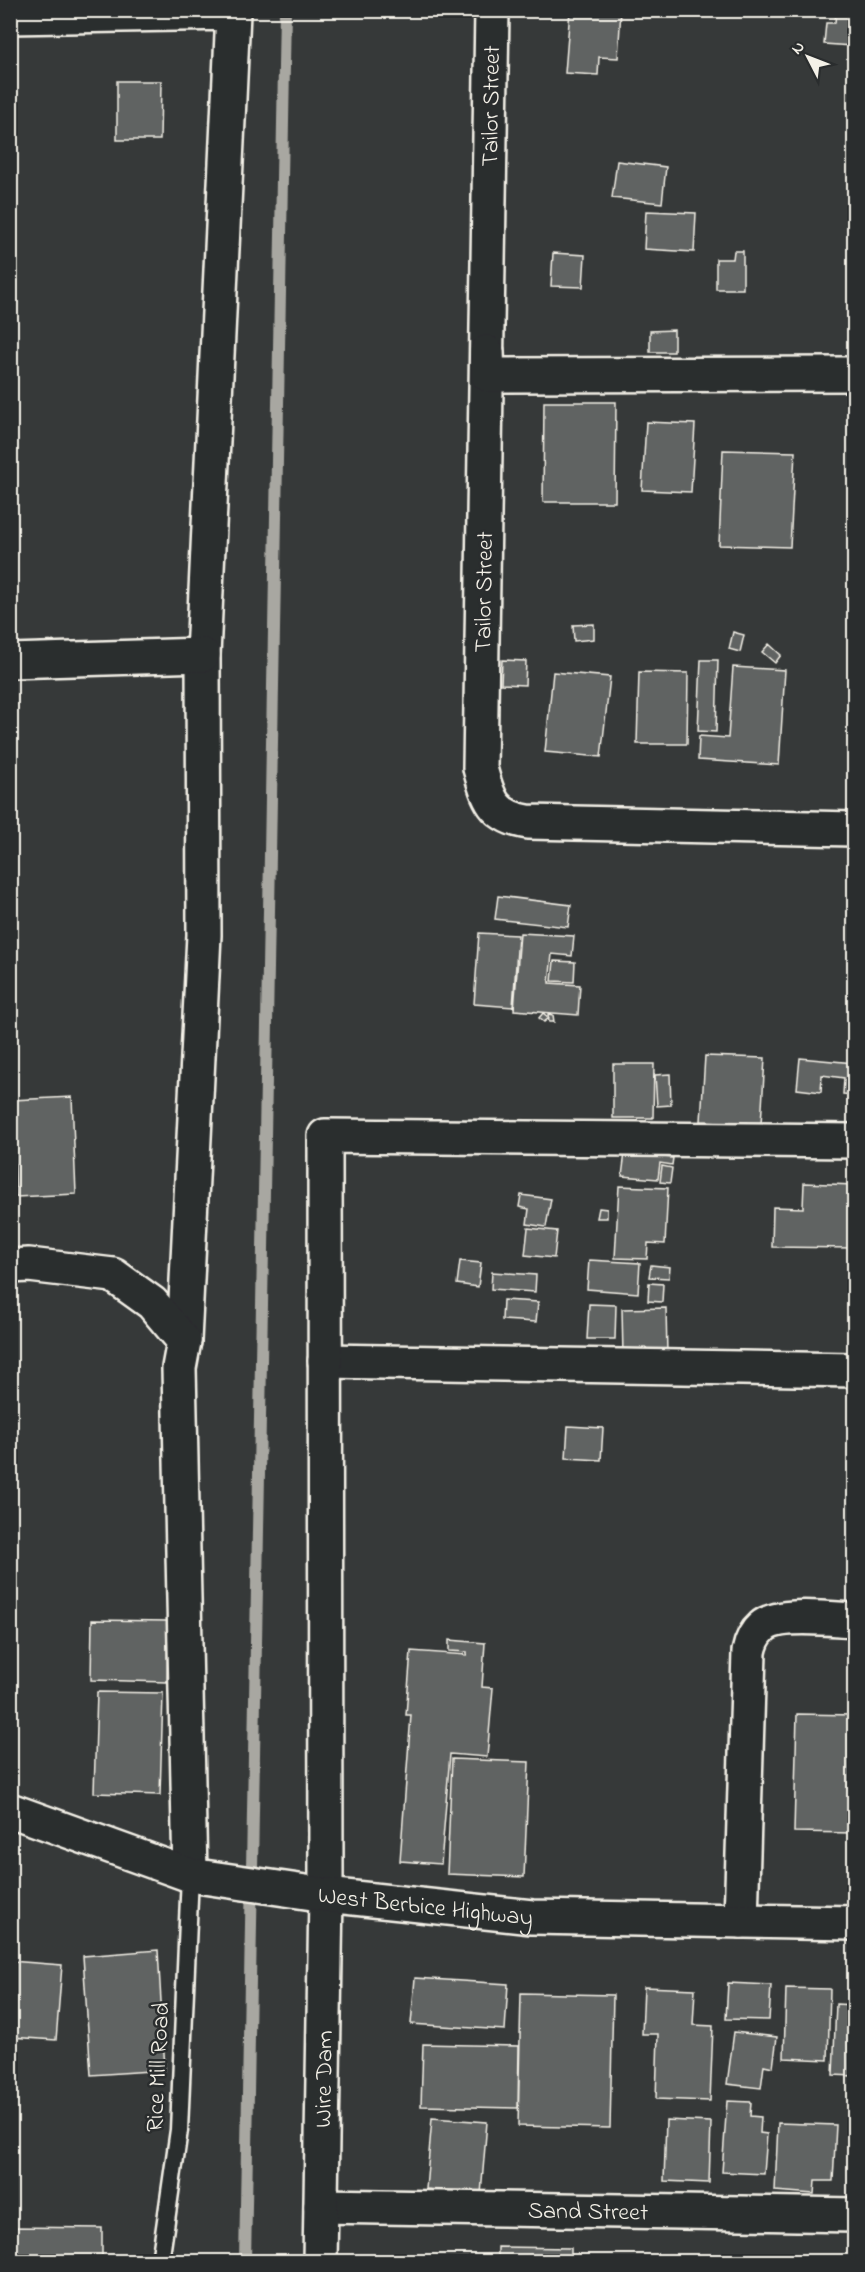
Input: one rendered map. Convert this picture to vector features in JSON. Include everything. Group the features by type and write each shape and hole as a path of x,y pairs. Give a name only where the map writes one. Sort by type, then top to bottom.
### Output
{"street":[{"name":"Tailor Street","path":"492,10 480,768 486,790 496,807 510,819 528,822 855,829"},
{"path":"10,17 233,12 203,655 204,935 184,1341 178,1368 190,1875"},
{"path":"487,345 488,375 855,374"},
{"path":"10,661 203,655"},
{"name":"Wire Dam","path":"320,2262 326,1895 325,1136 855,1141"},
{"path":"10,1266 29,1265 113,1275 152,1303 184,1341"},
{"path":"325,1361 855,1370"},
{"path":"741,1921 749,1652 753,1638 763,1626 780,1619 855,1620"},
{"name":"West Berbice Highway","path":"10,1810 190,1875 326,1895 532,1917 855,1923"},
{"name":"Sand Street","path":"321,2206 855,2215"}],"lane":[{"name":"Rice Mill Road","path":"160,2262 179,2130 190,1875"}],"building":[{"path":"570,10 621,10 618,58 599,57 598,75 565,73"},
{"path":"836,10 854,10 852,46 824,44 826,23 835,23"},
{"path":"117,81 161,81 160,140 117,140"},
{"path":"617,161 666,167 662,203 612,198"},
{"path":"646,211 696,213 694,252 644,249"},
{"path":"734,251 743,251 743,289 716,289 716,259 733,259"},
{"path":"553,253 585,255 583,287 551,286"},
{"path":"674,330 674,352 650,352 650,331"},
{"path":"544,402 616,402 615,502 543,502"},
{"path":"646,422 695,424 691,492 642,490"},
{"path":"723,450 795,452 790,547 719,545"},
{"path":"594,624 594,639 574,641 573,625"},
{"path":"733,632 744,635 740,652 729,649"},
{"path":"769,644 781,655 775,663 762,652"},
{"path":"502,660 526,661 525,685 501,684"},
{"path":"701,660 718,660 716,732 698,731"},
{"path":"733,667 785,670 779,765 698,760 699,736 728,738"},
{"path":"553,672 610,677 601,757 545,752"},
{"path":"639,672 688,673 687,744 637,744"},
{"path":"498,896 571,905 568,927 495,919"},
{"path":"479,933 518,935 513,1007 474,1004"},
{"path":"520,933 574,936 572,956 552,954 549,983 580,985 578,1015 514,1010"},
{"path":"554,961 575,962 574,982 552,981"},
{"path":"543,1013 549,1018 544,1022 539,1018"},
{"path":"548,1014 553,1015 554,1022 549,1022"},
{"path":"705,1056 765,1058 761,1124 701,1121"},
{"path":"800,1058 854,1063 854,1095 843,1094 844,1078 822,1075 821,1092 797,1089"},
{"path":"613,1064 654,1064 653,1118 613,1118"},
{"path":"670,1074 671,1105 657,1106 655,1075"},
{"path":"72,1097 76,1194 16,1197 12,1100"},
{"path":"625,1153 673,1158 672,1165 660,1163 658,1179 622,1176"},
{"path":"662,1166 672,1168 670,1183 660,1182"},
{"path":"804,1183 854,1185 854,1248 772,1247 773,1207 803,1208"},
{"path":"619,1186 668,1188 665,1244 648,1243 647,1259 615,1258"},
{"path":"521,1195 551,1199 546,1227 527,1224 529,1209 519,1207"},
{"path":"599,1208 607,1209 607,1218 597,1218"},
{"path":"528,1228 557,1231 554,1258 525,1255"},
{"path":"589,1260 640,1263 638,1293 587,1289"},
{"path":"460,1261 481,1263 478,1287 457,1284"},
{"path":"651,1265 670,1267 669,1278 649,1277"},
{"path":"492,1272 536,1275 535,1292 491,1289"},
{"path":"649,1283 663,1284 662,1302 648,1301"},
{"path":"503,1300 538,1302 536,1322 502,1320"},
{"path":"589,1304 616,1305 615,1339 587,1339"},
{"path":"666,1308 667,1354 623,1355 622,1309"},
{"path":"568,1426 603,1428 601,1460 566,1458"},
{"path":"92,1620 168,1621 167,1682 91,1680"},
{"path":"449,1640 485,1643 482,1687 493,1688 487,1757 450,1754 441,1864 400,1861 411,1715 406,1715 411,1651 467,1655 467,1652 449,1651"},
{"path":"97,1692 163,1693 160,1795 94,1793"},
{"path":"797,1714 854,1715 854,1833 794,1832"},
{"path":"452,1759 529,1762 524,1877 447,1874"},
{"path":"158,1950 165,2070 91,2075 83,1956"},
{"path":"10,1961 62,1965 56,2040 10,2037"},
{"path":"415,1978 508,1984 505,2030 411,2024"},
{"path":"728,1983 771,1985 769,2020 726,2019"},
{"path":"644,1987 695,1989 693,2025 713,2026 710,2101 656,2099 658,2034 642,2034"},
{"path":"786,1988 830,1989 828,2060 784,2058"},
{"path":"521,1993 613,1995 610,2128 518,2126"},
{"path":"836,2004 854,2005 854,2076 833,2075"},
{"path":"734,2032 777,2037 773,2067 764,2065 761,2088 727,2084"},
{"path":"423,2044 519,2046 518,2108 421,2106"},
{"path":"727,2101 751,2102 750,2116 761,2117 760,2133 767,2134 764,2174 722,2172"},
{"path":"432,2118 487,2122 481,2194 426,2189"},
{"path":"666,2120 711,2122 709,2183 664,2181"},
{"path":"778,2123 836,2125 833,2181 815,2181 814,2194 775,2191"},
{"path":"10,2227 102,2228 102,2262 10,2262"},
{"path":"498,2247 571,2248 571,2262 498,2262"},
{"path":"486,2258 486,2262 434,2262 434,2259"}],"waterway":[{"path":"245,2262 285,10"}]}
